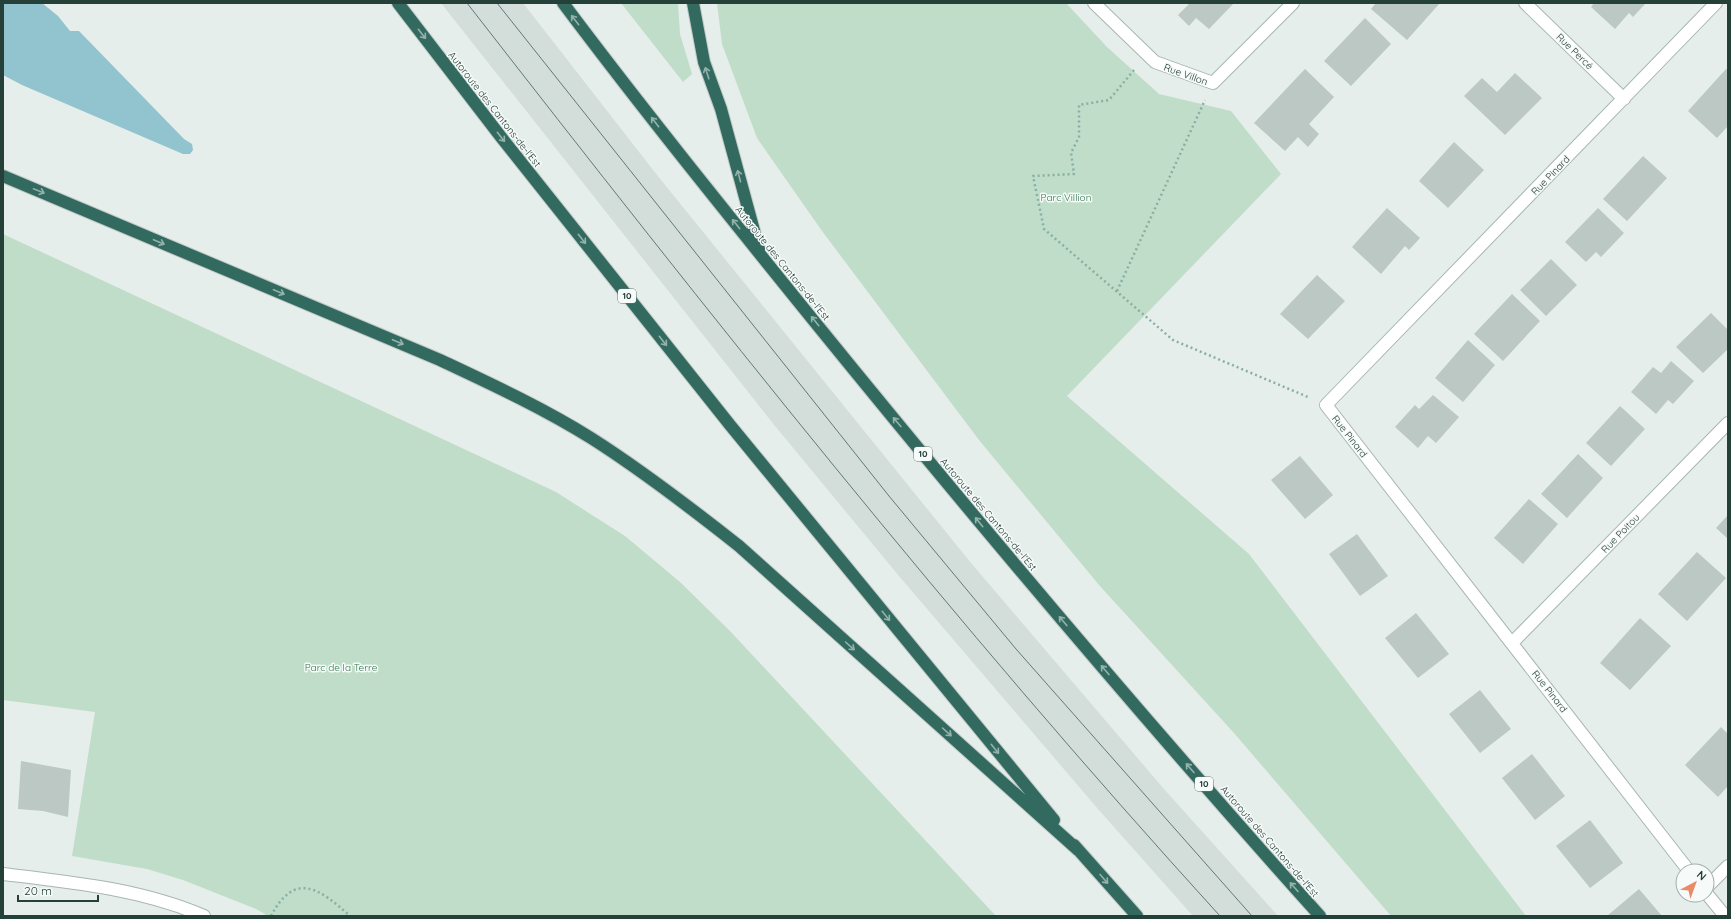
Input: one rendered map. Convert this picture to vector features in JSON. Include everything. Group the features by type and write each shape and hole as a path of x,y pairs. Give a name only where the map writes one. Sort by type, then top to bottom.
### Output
{"highway":[{"name":"Autoroute des Cantons-de-l'Est","path":"398,3 501,137 730,426 1078,850 1137,916"},
{"name":"Autoroute des Cantons-de-l'Est","path":"563,3 690,168 1004,552 1320,916"},
{"path":"693,3 704,62 721,110 761,254"},
{"path":"3,176 440,360 502,389 591,438 688,505 739,546 1078,850"}],"street":[{"name":"Rue Villon","path":"1094,3 1155,62 1213,83 1293,3"},
{"name":"Rue Percé","path":"1525,3 1624,98"},
{"name":"Rue Pinard","path":"1683,863 1326,405 1716,3"},
{"name":"Rue Poitou","path":"1512,643 1728,423"},
{"path":"1715,879 1728,866"},
{"path":"3,874 101,888 159,901 204,916"},
{"path":"1714,903 1725,916"}],"path":[{"path":"1147,54 1108,100 1079,105 1079,137 1071,153 1074,174 1032,176 1044,229 1173,340 1326,405"},
{"path":"1117,291 1213,83"},
{"path":"271,916 284,896 289,892 302,888 316,890 323,894 350,916"}],"shaded area":[{"path":"441,3 523,3 657,175 971,563 1164,789 1278,916 1193,916 1098,809 899,576 775,426"}],"green space":[{"path":"621,3 678,3 680,34 692,74 683,82"},
{"name":"Parc Villion","path":"717,3 1066,3 1107,47 1159,94 1231,111 1281,174 1067,396 1249,554 1526,916 1391,916 1234,733 1099,585 979,440 822,231 757,138 722,44"},
{"name":"Parc de la Terre","path":"3,234 556,492 625,536 680,582 730,631 996,916 264,916 265,914 256,909 183,880 147,869 72,856 95,712 3,700"}],"water":[{"path":"3,3 42,3 58,16 70,31 79,31 184,139 192,144 193,150 190,154 183,154 22,85 3,75"}],"building":[{"path":"1188,3 1234,3 1209,29 1196,18 1189,26 1178,15 1189,4"},
{"path":"1376,3 1440,3 1407,40 1371,9"},
{"path":"1594,3 1646,3 1633,17 1629,13 1615,29 1591,7"},
{"path":"1365,18 1391,44 1351,86 1324,61"},
{"path":"1305,69 1334,97 1309,124 1319,134 1308,147 1298,137 1285,151 1254,123"},
{"path":"1726,69 1728,70 1728,126 1717,138 1688,111"},
{"path":"1515,73 1542,98 1505,135 1464,96 1482,78 1497,92"},
{"path":"1454,142 1484,170 1448,208 1419,181"},
{"path":"1643,156 1667,178 1627,221 1603,199"},
{"path":"1387,208 1420,238 1409,250 1405,246 1381,274 1352,247"},
{"path":"1598,208 1624,233 1601,257 1596,252 1586,262 1565,242"},
{"path":"1551,259 1577,285 1546,316 1520,290"},
{"path":"1317,275 1345,301 1308,339 1280,314"},
{"path":"1512,294 1540,321 1503,361 1474,334"},
{"path":"1711,313 1728,330 1728,349 1703,373 1676,347"},
{"path":"1468,340 1495,365 1463,402 1435,378"},
{"path":"1671,361 1694,381 1673,404 1668,400 1656,414 1631,392 1653,367 1661,373"},
{"path":"1433,395 1459,417 1436,443 1428,436 1418,448 1395,427 1415,405 1419,409"},
{"path":"1620,406 1645,429 1611,466 1586,443"},
{"path":"1578,454 1603,478 1567,518 1541,494"},
{"path":"1300,456 1333,495 1305,519 1271,480"},
{"path":"1529,499 1558,524 1523,564 1494,538"},
{"path":"1728,515 1728,539 1716,528"},
{"path":"1357,534 1388,576 1360,596 1329,554"},
{"path":"1697,552 1726,578 1687,621 1658,594"},
{"path":"1416,613 1449,654 1418,678 1385,638"},
{"path":"1640,618 1671,646 1630,690 1600,663"},
{"path":"1480,690 1511,729 1480,753 1449,714"},
{"path":"1721,727 1728,734 1728,786 1718,797 1685,765"},
{"path":"1532,754 1565,796 1535,820 1502,778"},
{"path":"21,761 71,770 68,817 43,811 18,809"},
{"path":"1590,820 1623,863 1590,888 1556,846"},
{"path":"1639,889 1662,916 1607,916"}],"tram line":[{"path":"467,3 649,236 834,467 1024,694 1121,806 1220,916"},
{"path":"497,3 889,496 1016,649 1252,916"}]}
